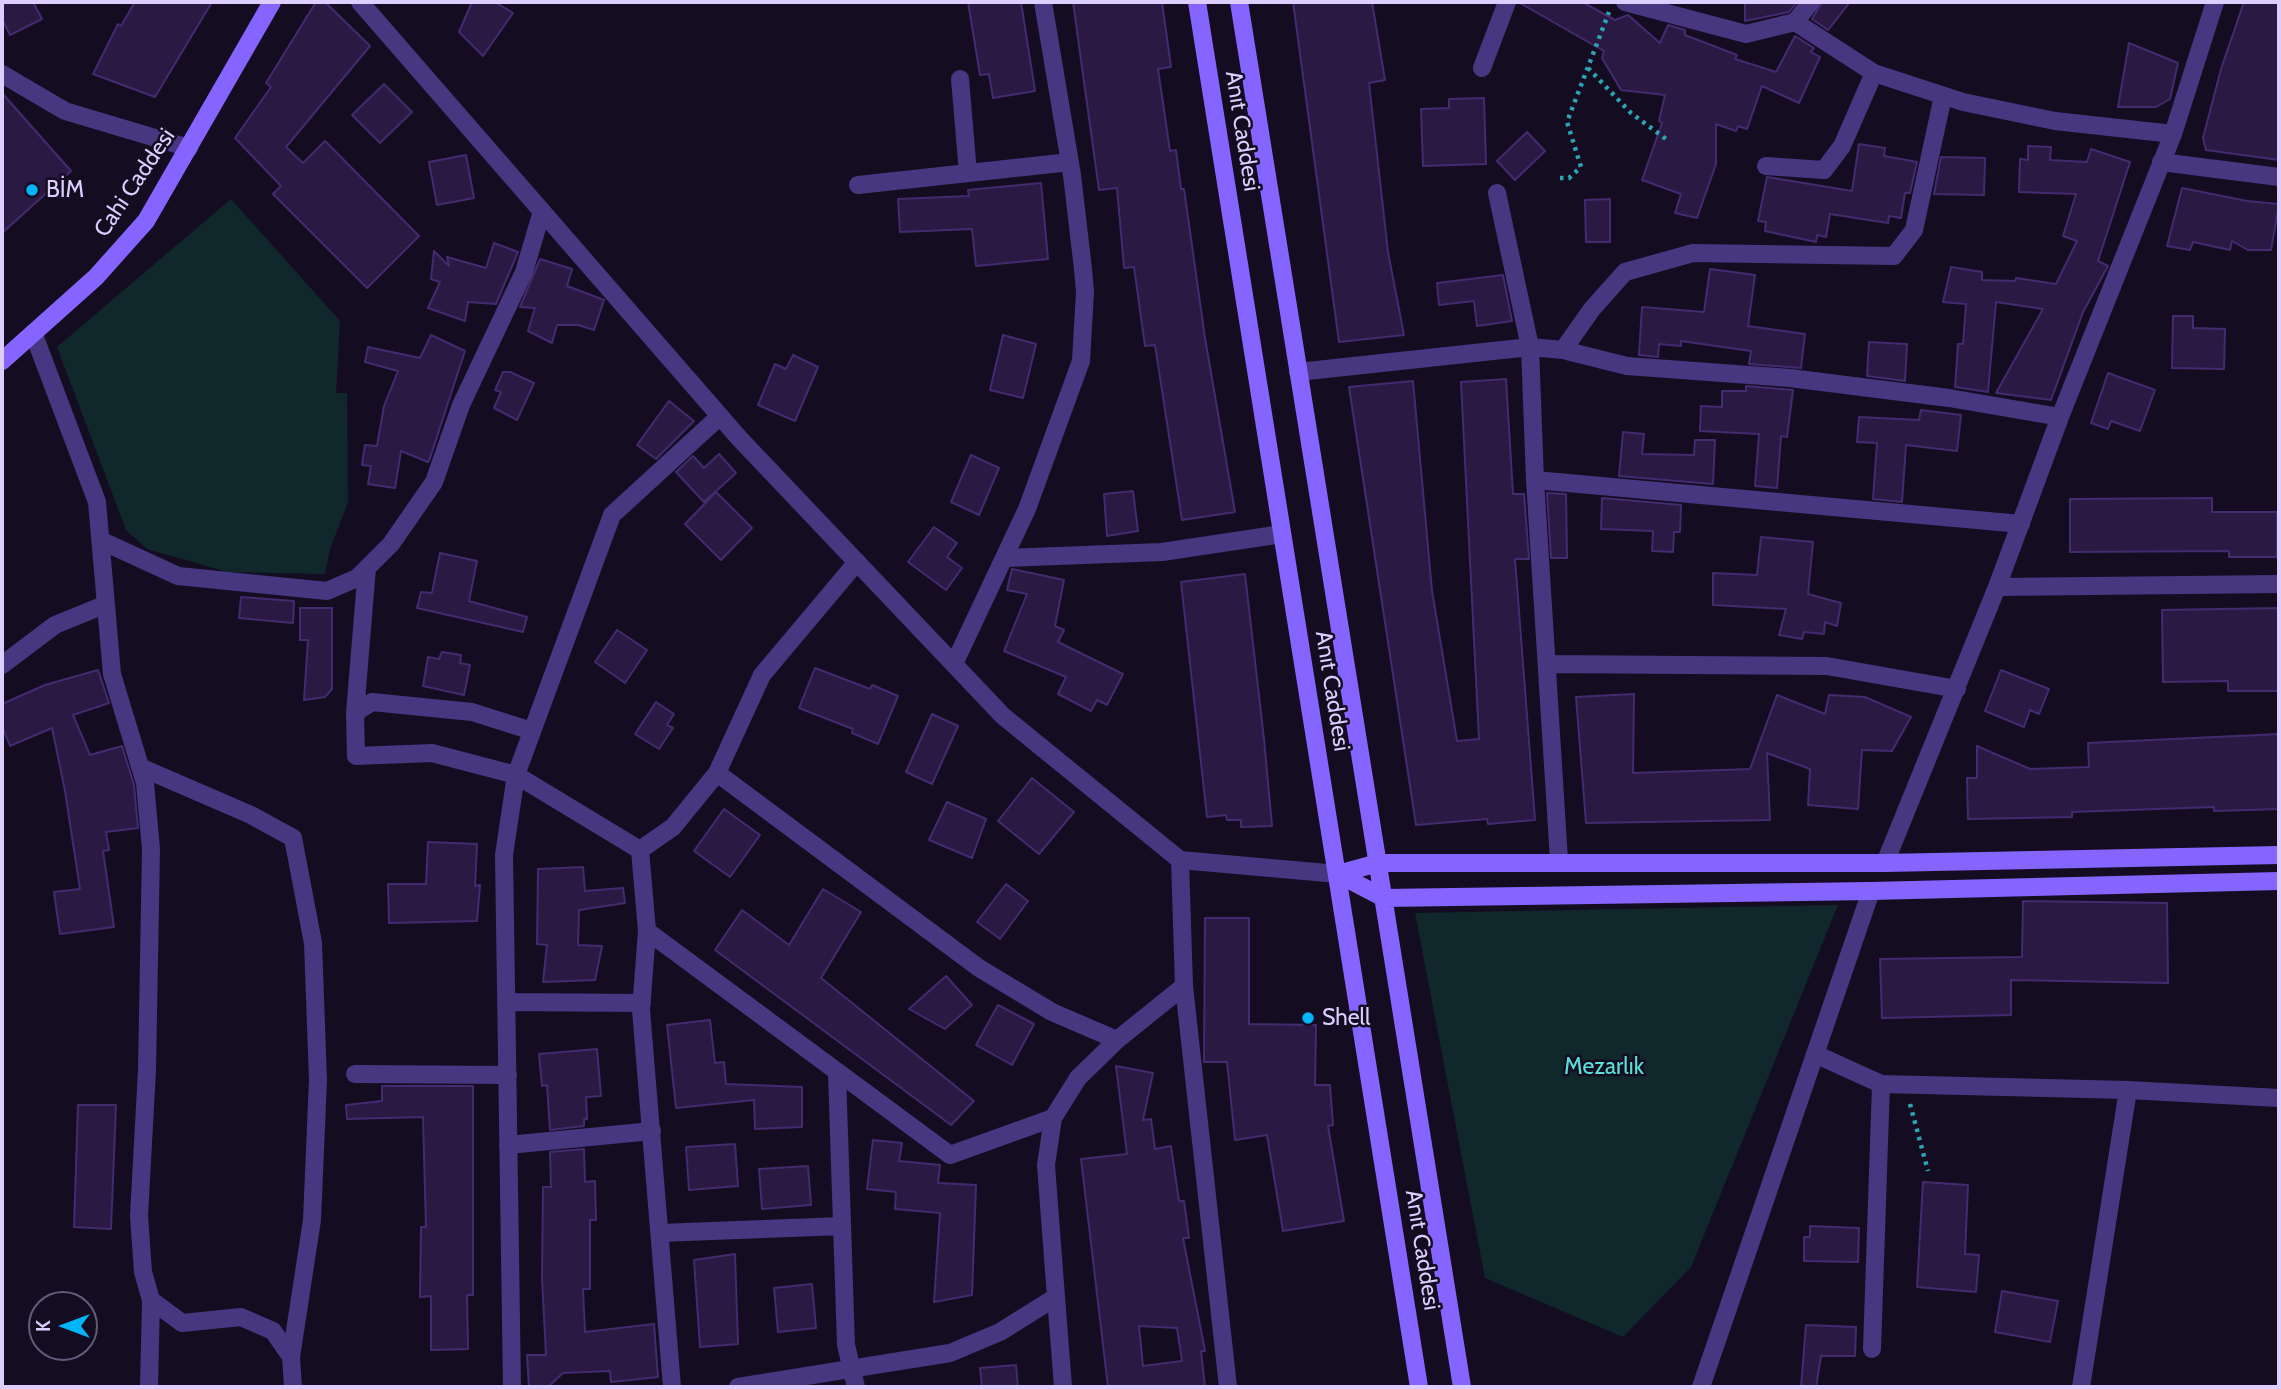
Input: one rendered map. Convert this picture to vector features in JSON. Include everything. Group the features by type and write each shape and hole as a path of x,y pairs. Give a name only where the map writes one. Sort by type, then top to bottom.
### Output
{"main road":[{"name":"Cahi Caddesi","path":"2,361 34,335 118,255 146,221 272,2"},
{"name":"Anıt Caddesi","path":"1197,2 1419,1387"},
{"path":"1239,2 1462,1387"},
{"path":"1338,874 1378,863 1559,860 1885,863 2279,855"},
{"path":"1338,874 1384,898 1871,891 2279,881"}],"street":[{"path":"360,2 720,416 1003,716 1180,860 1338,874"},
{"path":"954,664 1027,509 1081,360 1085,292 1070,162 1044,2"},
{"path":"1482,68 1507,2"},
{"path":"1625,2 1745,34 1795,22 1811,2"},
{"path":"1885,863 1957,689 2060,417 2173,134 2216,2"},
{"path":"1795,22 1874,73 1943,96 2055,121 2173,134"},
{"path":"1766,166 1824,170 1842,146 1874,73"},
{"path":"2,74 65,111 189,148"},
{"path":"960,79 968,173"},
{"path":"1563,350 1592,309 1625,272 1693,253 1894,256 1914,230 1943,96"},
{"path":"858,185 1070,162"},
{"path":"2161,162 2279,177"},
{"path":"1497,193 1530,347 1535,480 1559,860"},
{"path":"102,541 178,576 327,591 357,578 391,544 434,482 461,405 524,272 542,211"},
{"path":"34,335 97,502 112,674 145,783 150,849 147,1070 139,1216 143,1272 151,1300 149,1387"},
{"path":"1298,372 1530,347 1563,350 1627,366 1790,378 1949,398 2060,417"},
{"path":"512,1387 504,855 516,775 612,515 720,416"},
{"path":"1535,480 2021,524"},
{"path":"1004,558 1162,552 1282,534"},
{"path":"640,850 673,827 717,773 762,675 857,562"},
{"path":"367,568 355,713 356,756 432,752 516,775 640,850"},
{"path":"1997,587 2279,584"},
{"path":"2,664 55,625 104,605"},
{"path":"1548,664 1827,666 1957,689"},
{"path":"355,713 372,702 421,705 472,712 532,731"},
{"path":"140,767 251,815 293,838 313,943 318,1080 312,1220 291,1357 293,1387"},
{"path":"717,773 979,968 1052,1012 1117,1041"},
{"path":"640,850 647,931 642,1003 672,1387"},
{"path":"1180,860 1184,986 1228,1387"},
{"path":"1701,1387 1871,891"},
{"path":"647,931 950,1155 1053,1118"},
{"path":"1063,1387 1046,1165 1053,1118 1078,1078 1117,1041 1184,986"},
{"path":"506,1002 642,1003"},
{"path":"1815,1054 1881,1084 2128,1090 2279,1098"},
{"path":"837,1073 846,1345 854,1379"},
{"path":"355,1074 508,1075"},
{"path":"1872,1349 1881,1084"},
{"path":"2081,1387 2128,1090"},
{"path":"508,1145 652,1131"},
{"path":"660,1233 842,1226"},
{"path":"738,1387 854,1379 950,1353 1000,1332 1056,1297"},
{"path":"151,1300 181,1323 241,1317 273,1331 291,1357"}],"path":[{"path":"1560,178 1569,178 1581,167 1567,122 1613,2"},
{"path":"1588,68 1630,113 1666,139"},
{"path":"1901,1084 1916,1119 1928,1171"}],"green space":[{"path":"231,199 340,321 336,393 347,393 348,502 330,549 325,574 228,572 147,549 126,530 57,347"},
{"name":"Mezarlık","path":"1838,905 1691,1267 1623,1337 1485,1278 1415,913"}],"building":[{"path":"2,2 33,2 42,19 10,35 2,19"},
{"path":"135,2 212,2 155,97 93,74 118,24 121,26"},
{"path":"316,2 325,2 370,46 286,147 303,163 325,141 419,236 367,288 273,194 281,186 235,138 271,87 266,83"},
{"path":"472,2 495,2 513,13 483,56 459,32"},
{"path":"968,2 1021,2 1035,91 993,98 989,74 980,75"},
{"path":"1073,2 1162,2 1171,67 1158,69 1170,151 1176,150 1181,189 1184,189 1205,338 1235,512 1182,520 1155,345 1145,346 1134,267 1124,268 1117,188 1099,190"},
{"path":"1293,2 1372,2 1385,80 1369,83 1388,252 1404,335 1339,342"},
{"path":"1518,2 1582,2 1615,20 1628,15 1660,43 1668,25 1685,30 1685,35 1737,55 1735,59 1776,72 1795,36 1814,48 1811,52 1820,57 1799,103 1762,86 1747,129 1738,126 1736,131 1716,124 1716,164 1697,218 1675,213 1681,194 1642,180 1662,123 1659,121 1665,95 1621,90 1602,58 1604,51"},
{"path":"1745,2 1797,2 1789,12 1745,21"},
{"path":"1822,2 1850,2 1828,30 1812,19"},
{"path":"2244,2 2279,2 2279,160 2206,150 2203,138 2221,69"},
{"path":"2129,43 2178,63 2170,99 2156,107 2118,107"},
{"path":"384,84 412,112 380,143 352,115"},
{"path":"2,93 71,171 2,233"},
{"path":"1484,98 1486,164 1423,166 1421,109 1449,108 1449,99"},
{"path":"1527,132 1545,151 1515,180 1497,161"},
{"path":"1859,144 1885,148 1884,156 1917,162 1910,193 1905,193 1901,218 1889,216 1888,223 1830,214 1826,237 1817,235 1816,242 1765,231 1766,222 1758,221 1767,177 1852,191"},
{"path":"2028,146 2051,147 2050,160 2087,162 2091,149 2130,162 2098,261 2108,266 2083,312 2051,400 1996,393 2043,309 1996,302 1988,392 1955,387 1958,344 1963,344 1966,304 1943,302 1951,267 1982,272 1982,280 2015,281 2016,278 2056,284 2077,241 2063,236 2076,194 2019,192 2020,159 2028,160"},
{"path":"466,155 474,198 437,205 429,162"},
{"path":"1941,157 1985,158 1984,195 1934,194"},
{"path":"1041,183 1048,259 976,266 972,229 900,232 898,199 969,196 968,190"},
{"path":"2182,188 2247,201 2279,204 2271,250 2248,250 2232,241 2230,250 2193,242 2190,250 2167,246"},
{"path":"1610,199 1610,242 1586,242 1585,200"},
{"path":"494,243 518,252 496,304 468,302 465,321 428,308 440,282 431,279 434,251 449,266 447,257 486,268"},
{"path":"540,259 572,269 567,286 604,300 594,330 578,325 557,325 552,343 528,331 535,308 520,307"},
{"path":"1710,269 1755,275 1748,326 1805,334 1801,368 1749,364 1751,351 1681,341 1681,346 1659,344 1658,357 1639,355 1642,307 1704,312"},
{"path":"1503,275 1512,321 1477,326 1474,301 1439,305 1437,283"},
{"path":"2173,316 2193,316 2193,328 2225,329 2224,369 2172,368"},
{"path":"431,335 465,351 430,458 428,462 401,451 395,488 368,484 371,466 362,465 365,445 377,446 384,406 398,371 365,362 368,347 420,358"},
{"path":"1003,335 1036,344 1023,398 990,390"},
{"path":"1869,342 1907,344 1905,381 1867,376"},
{"path":"793,355 818,367 795,421 758,405 775,364 786,369"},
{"path":"503,372 510,372 534,383 517,420 494,408 501,392 495,390"},
{"path":"2108,373 2155,390 2140,431 2111,421 2108,429 2091,423"},
{"path":"1506,379 1513,494 1524,494 1529,559 1515,559 1535,820 1488,824 1487,819 1416,825 1349,387 1413,381 1432,591 1457,741 1479,739 1461,382"},
{"path":"1746,386 1793,390 1787,437 1781,436 1777,488 1755,486 1759,434 1700,431 1701,406 1722,407 1722,391 1746,391"},
{"path":"669,401 694,421 656,459 637,445"},
{"path":"1921,410 1961,415 1957,451 1906,445 1902,502 1873,499 1877,443 1857,442 1859,417 1919,420"},
{"path":"1623,432 1644,434 1642,454 1694,455 1695,440 1715,440 1713,484 1619,476"},
{"path":"719,454 736,473 704,502 676,472 693,456 704,468"},
{"path":"971,455 999,468 979,515 951,502"},
{"path":"1133,491 1138,531 1107,536 1104,494"},
{"path":"716,492 752,528 721,560 685,524"},
{"path":"1547,493 1566,494 1567,558 1551,558"},
{"path":"1602,498 1681,505 1680,532 1674,532 1673,552 1652,551 1653,531 1601,529"},
{"path":"2212,498 2212,512 2277,512 2277,557 2229,557 2229,551 2070,552 2070,499"},
{"path":"934,527 957,543 947,557 962,568 946,590 908,562"},
{"path":"1761,537 1813,542 1808,594 1841,603 1837,626 1825,622 1824,634 1804,632 1802,639 1779,635 1786,609 1713,605 1713,573 1757,575"},
{"path":"440,553 477,561 469,601 527,617 523,632 417,608 421,592 432,593"},
{"path":"1012,569 1064,580 1055,626 1064,630 1058,642 1123,674 1107,705 1097,700 1091,711 1058,694 1066,677 1004,651 1027,594 1007,590"},
{"path":"1245,574 1272,826 1241,827 1241,820 1227,820 1226,815 1207,817 1181,582"},
{"path":"241,597 294,601 293,623 239,618"},
{"path":"300,608 332,608 332,689 325,697 304,700 308,640 300,640"},
{"path":"2279,608 2279,691 2228,691 2228,681 2163,682 2162,610"},
{"path":"617,630 647,650 625,683 595,662"},
{"path":"442,652 461,655 460,663 470,665 464,695 423,686 428,657 439,659"},
{"path":"815,668 870,689 872,685 898,696 878,744 852,733 853,729 799,708"},
{"path":"98,670 109,703 73,715 90,755 122,746 134,785 138,828 106,832 109,850 103,851 114,927 60,934 54,892 80,889 52,728 10,746 2,726 2,704 45,685"},
{"path":"2001,670 2049,689 2039,714 2030,710 2024,727 1985,711"},
{"path":"1634,694 1633,773 1750,769 1777,695 1825,714 1829,695 1865,697 1911,717 1892,751 1862,750 1858,809 1808,805 1810,769 1767,753 1770,820 1586,823 1576,697"},
{"path":"656,702 674,714 667,725 673,728 659,749 635,734"},
{"path":"932,714 958,726 932,784 906,772"},
{"path":"2279,734 2279,809 2214,811 2214,807 2072,812 2072,817 1968,819 1967,778 1977,778 1977,746 2030,769 2089,767 2088,743"},
{"path":"1032,778 1074,812 1039,854 998,821"},
{"path":"947,802 986,819 972,858 929,840"},
{"path":"724,809 760,835 730,877 694,851"},
{"path":"428,842 477,844 475,886 480,885 477,921 389,923 388,884 426,884"},
{"path":"583,867 585,891 623,888 625,903 579,910 578,945 602,946 595,980 543,982 547,945 537,944 538,869"},
{"path":"1006,884 1028,901 1000,939 977,922"},
{"path":"823,889 861,912 821,978 974,1101 951,1125 715,950 742,910 789,945"},
{"path":"2023,901 2167,903 2168,983 2011,980 2011,1015 1882,1018 1880,959 2022,957"},
{"path":"1205,918 1249,918 1249,1024 1316,1025 1315,1085 1330,1085 1333,1125 1328,1126 1344,1221 1283,1231 1267,1135 1235,1140 1227,1062 1204,1062"},
{"path":"946,976 972,1005 945,1029 909,1009"},
{"path":"998,1005 1034,1024 1012,1065 976,1045"},
{"path":"710,1020 715,1063 724,1062 726,1084 802,1087 802,1127 755,1129 754,1100 676,1108 667,1025"},
{"path":"597,1049 601,1096 586,1097 587,1119 584,1119 584,1126 550,1130 547,1085 542,1086 539,1054"},
{"path":"1116,1066 1153,1073 1143,1120 1151,1119 1155,1149 1171,1146 1179,1201 1184,1201 1189,1238 1183,1238 1205,1351 1201,1351 1205,1387 1108,1387 1081,1159 1127,1154","holes":["1139,1326 1177,1328 1182,1361 1143,1366"]},
{"path":"382,1086 473,1086 473,1295 467,1295 468,1349 431,1350 431,1296 420,1297 421,1227 426,1227 423,1117 347,1119 346,1105 382,1101"},
{"path":"78,1105 116,1105 111,1229 74,1227"},
{"path":"873,1140 902,1143 899,1161 940,1165 938,1183 976,1185 972,1295 934,1302 940,1213 895,1209 896,1192 867,1189"},
{"path":"735,1144 738,1186 689,1190 686,1147"},
{"path":"584,1149 585,1182 595,1181 596,1220 590,1220 590,1289 583,1289 585,1332 654,1324 658,1377 611,1382 610,1371 563,1373 548,1387 529,1387 527,1355 546,1355 542,1278 543,1187 551,1187 550,1152"},
{"path":"808,1166 811,1205 762,1209 759,1169"},
{"path":"1923,1182 1968,1185 1965,1254 1979,1255 1976,1292 1917,1287"},
{"path":"1810,1226 1859,1228 1858,1262 1804,1261 1804,1237 1810,1237"},
{"path":"735,1254 738,1344 700,1347 694,1260"},
{"path":"812,1284 816,1328 778,1332 774,1288"},
{"path":"2002,1291 2058,1301 2050,1342 1995,1332"},
{"path":"1806,1325 1856,1327 1855,1356 1821,1356 1816,1387 1801,1387"},
{"path":"1016,1365 1018,1387 982,1387 980,1368"}],"place":[{"name":"BİM","path":"32,190"},
{"name":"Shell","path":"1308,1018"}]}
